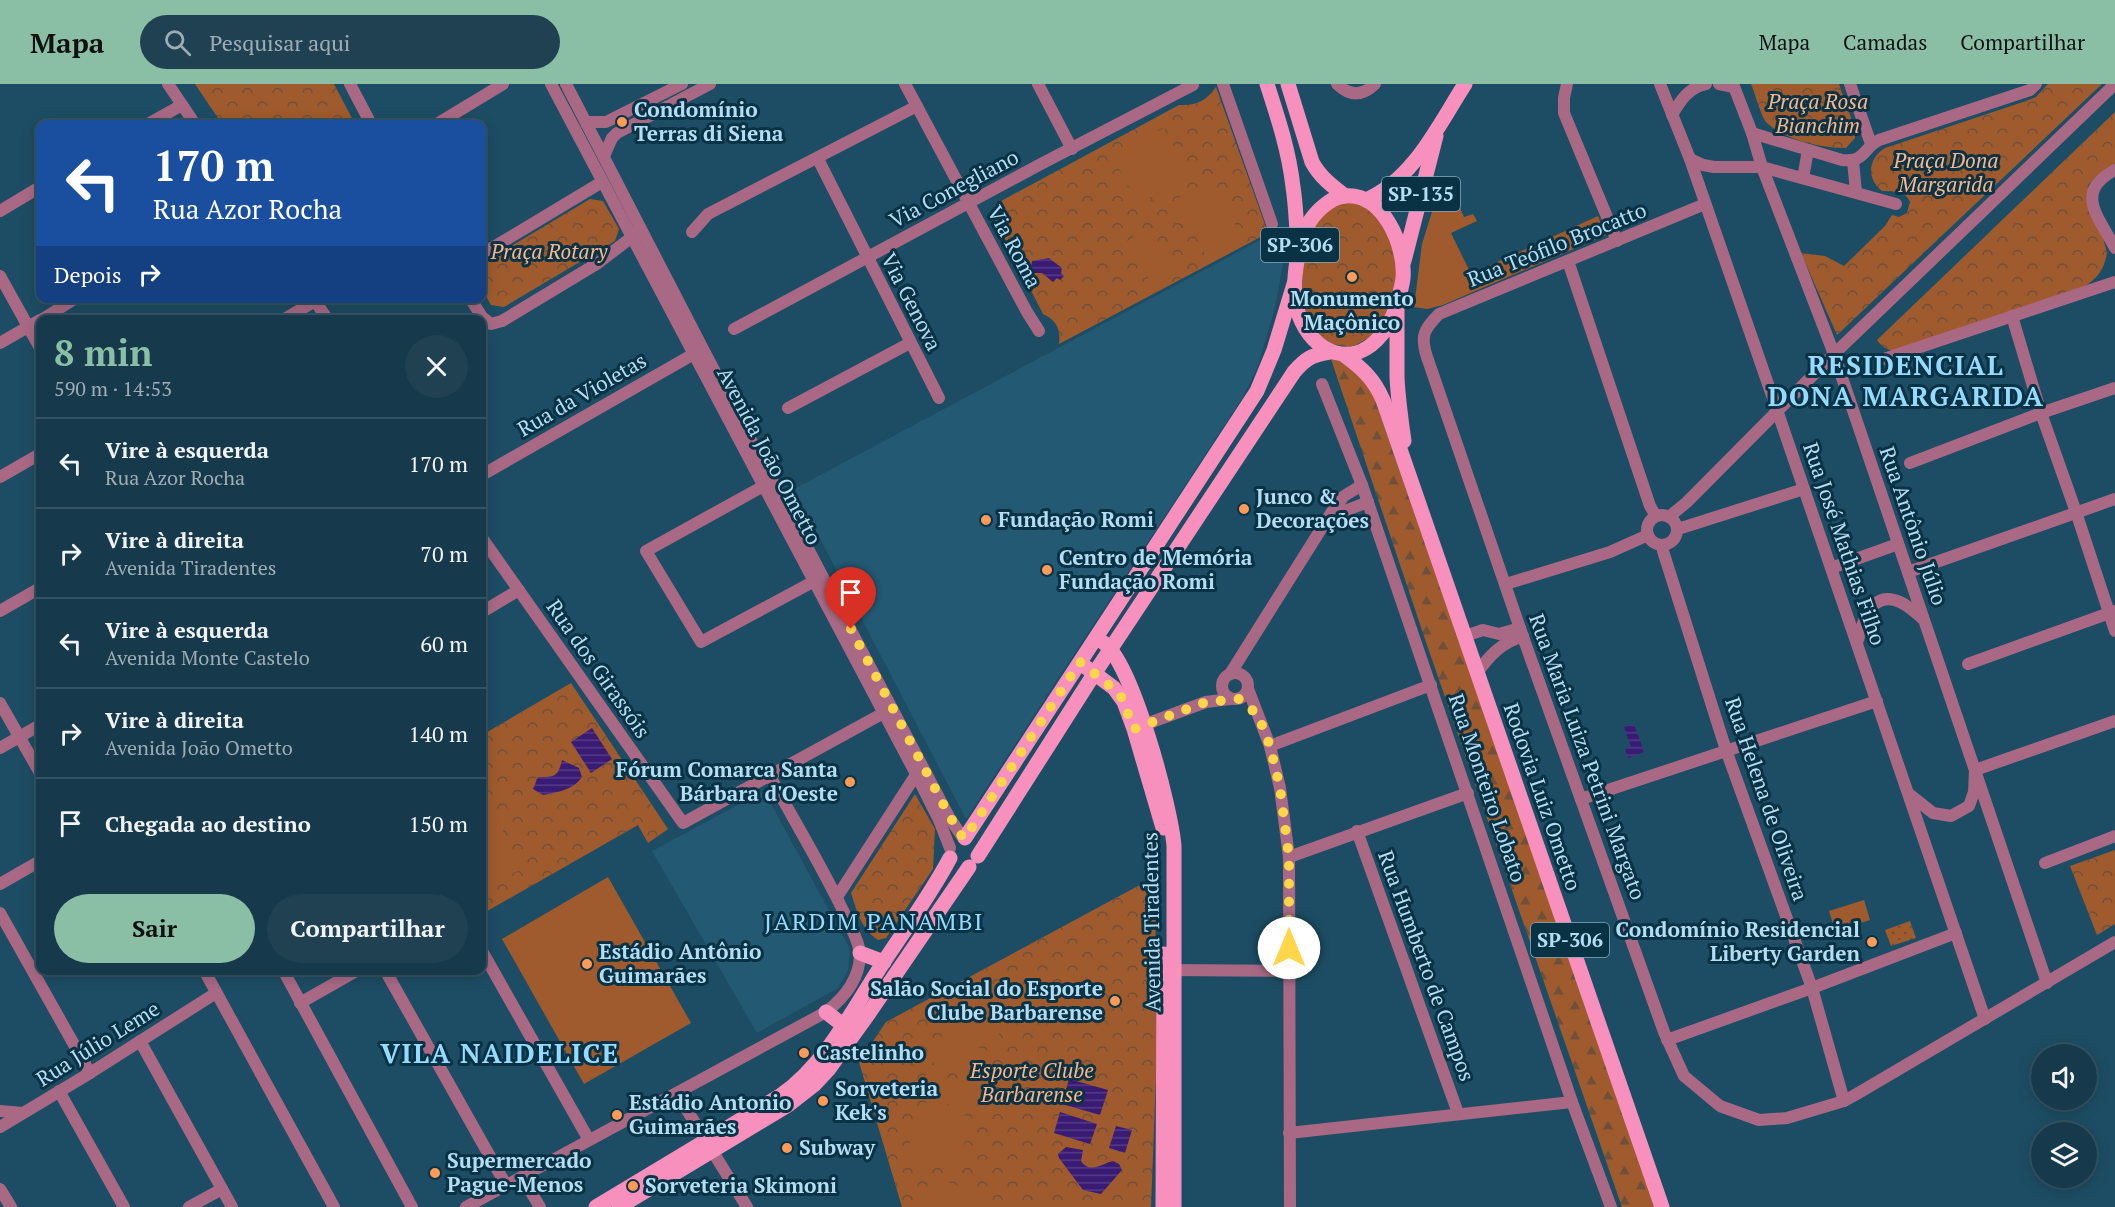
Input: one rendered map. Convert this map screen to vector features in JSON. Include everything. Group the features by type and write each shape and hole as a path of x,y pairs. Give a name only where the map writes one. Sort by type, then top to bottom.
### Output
{"main road":[{"name":"SP-306","path":"1267,84 1289,163 1299,249"},
{"path":"1288,84 1312,162 1317,170 1329,184 1345,196 1366,200"},
{"name":"SP-135","path":"1366,200 1396,183 1440,124 1465,84"},
{"name":"SP-135","path":"1403,264 1440,124"},
{"name":"SP-306","path":"1345,196 1330,201 1314,215 1305,229 1299,249 1294,284 1299,315 1307,332 1317,343 1337,353 1366,348 1383,333 1397,306 1403,278 1403,264 1398,242 1390,223 1378,209 1366,200"},
{"path":"619,1207 792,1088 818,1060 935,884 955,841 964,838 1257,391 1278,339 1294,284"},
{"name":"Rodovia Luiz Ometto","path":"1397,306 1397,379 1407,468"},
{"path":"596,1207 708,1145 788,1105 828,1070 974,862 1094,674 1275,400 1301,364 1314,355 1337,353"},
{"name":"Rodovia Luiz Ometto","path":"1337,353 1369,375 1377,385 1662,1207"},
{"path":"1257,391 1264,386 1270,386 1274,390 1275,400"},
{"path":"1124,628 1125,675"},
{"path":"1097,638 1111,648"},
{"name":"Avenida Tiradentes","path":"1111,648 1117,655 1125,675 1139,727 1167,800 1173,830 1163,1207"},
{"name":"Avenida Tiradentes","path":"1080,662 1120,694 1139,727"},
{"path":"964,838 975,843 977,847 974,862"},
{"path":"950,853 956,866 974,862"},
{"path":"860,953 884,962"},
{"name":"Avenida Tiradentes","path":"1169,970 1174,1207"},
{"path":"826,1012 843,1025"}],"street":[{"path":"168,84 192,120"},
{"path":"350,84 369,120"},
{"path":"443,120 500,86 512,84"},
{"name":"Avenida João Ometto","path":"551,84 637,250 698,352 919,769 964,838"},
{"name":"Avenida João Ometto","path":"566,84 649,243 698,352"},
{"path":"586,122 606,122 682,84"},
{"path":"604,156 612,138 617,133 710,84"},
{"name":"Via Roma","path":"905,84 1039,331"},
{"path":"1038,84 1072,149"},
{"path":"1223,84 1272,224"},
{"path":"1337,84 1343,90 1356,94 1363,93 1375,84"},
{"path":"1567,84 1564,112 1617,241"},
{"name":"Rua José Mathias Filho","path":"1660,84 1690,159 1985,1019"},
{"path":"1672,115 1687,93 1706,84"},
{"path":"1719,84 1734,86"},
{"path":"1850,84 1871,144"},
{"path":"1752,133 1842,160 1853,161 1866,153 1871,144 2030,90 2036,84"},
{"path":"1804,489 1678,529 1672,542 1663,545 1654,543 1648,535 1649,522 1656,516 1669,516 1687,502 1833,354 2115,84"},
{"name":"Via Conegliano","path":"734,329 1193,85"},
{"name":"Rua Antônio Júlio","path":"1734,86 1762,167 1833,354 2047,982"},
{"path":"155,120 182,105"},
{"path":"692,232 708,214 917,106"},
{"path":"1803,178 1808,150"},
{"name":"Via Genova","path":"818,159 939,398"},
{"path":"1690,159 1714,167 1762,167 1896,204"},
{"path":"1853,161 1856,192"},
{"path":"2115,170 2100,179 2092,195 2093,206 2115,248"},
{"path":"486,252 602,182"},
{"path":"0,211 36,189"},
{"name":"Rua Teófilo Brocatto","path":"1427,326 1439,314 1705,204"},
{"path":"486,320 491,324 502,321 598,263 643,231"},
{"path":"598,263 637,250 649,243"},
{"path":"1568,261 1650,506 1656,516"},
{"path":"0,276 36,340"},
{"path":"1884,359 2115,282"},
{"path":"49,315 68,303"},
{"path":"291,315 309,303"},
{"path":"2012,316 2041,413 2112,612 2115,631"},
{"path":"0,343 36,323"},
{"name":"Rua Maria Luiza Petrini Margato","path":"1427,326 1423,341 1424,349 1521,632 1667,1040 1684,1076 1720,1106 1759,1120 1787,1118 1844,1101 2115,942"},
{"path":"788,408 910,343"},
{"name":"Rua da Violetas","path":"486,473 698,352"},
{"name":"Rua Monteiro Lobato","path":"1322,384 1368,502 1572,1102 1611,1207"},
{"path":"1910,464 2041,413 2115,388"},
{"path":"0,477 36,456"},
{"path":"768,484 646,551 701,642 819,579"},
{"path":"1258,715 1230,696 1223,680 1230,674 1344,496 1362,485"},
{"path":"1908,572 2115,499"},
{"path":"1328,521 1368,502"},
{"path":"1669,516 1678,529"},
{"path":"1506,584 1610,552 1648,535"},
{"name":"Rua dos Girassóis","path":"486,543 683,823 770,776"},
{"path":"1831,568 1898,544"},
{"name":"Rua Helena de Oliveira","path":"1663,545 1662,551 1726,750 1812,988 1844,1101"},
{"path":"0,611 36,590"},
{"path":"486,610 519,591"},
{"path":"1857,643 1867,612 1877,603 1890,599 1901,602 1924,620"},
{"path":"1968,664 2112,612"},
{"path":"1465,636 1484,630 1499,634 1521,632"},
{"path":"1477,673 1498,648 1521,632"},
{"path":"1139,727 1206,702 1245,695 1247,683 1245,650"},
{"path":"1230,674 1238,673 1247,683 1270,746 1280,788 1289,857 1290,1207"},
{"path":"1270,746 1431,685"},
{"path":"1581,799 1877,701"},
{"path":"0,703 36,766"},
{"path":"465,1207 677,1094 826,1012 839,1002 849,990 859,966 860,953 857,941 837,897 770,776 888,711"},
{"path":"1908,793 1933,813 1951,816 1969,806 1974,792 1975,770 2115,722"},
{"path":"0,748 36,727"},
{"path":"837,897 919,769"},
{"name":"Avenida João Ometto","path":"919,769 950,853"},
{"path":"1289,857 1468,793"},
{"name":"Rua Humberto de Campos","path":"1357,831 1458,1113"},
{"path":"2044,863 2115,836"},
{"path":"0,884 36,863"},
{"path":"0,913 90,1073"},
{"path":"1667,1040 1956,933"},
{"path":"486,958 589,1140"},
{"path":"1169,970 1289,971"},
{"path":"207,975 334,1207"},
{"path":"286,975 412,1207"},
{"path":"300,1003 349,975"},
{"path":"388,975 506,1185"},
{"name":"Rua Júlio Leme","path":"0,1127 216,993"},
{"path":"140,1041 232,1207"},
{"path":"59,1091 124,1207"},
{"path":"677,1094 747,1207"},
{"path":"1289,1133 1572,1102"},
{"path":"0,1111 23,1113"},
{"path":"522,1177 540,1207"},
{"path":"0,1188 11,1207"},
{"path":"189,1207 222,1189"}],"shaded area":[{"name":"Fundação Romi","path":"1281,229 1285,251 1275,308 1257,368 1243,397 966,819 794,489"},
{"path":"1049,258 1062,268 1061,273 1064,276 1060,280 1057,278 1053,282 1042,273 1030,273 1032,261"},
{"path":"1634,724 1644,752 1628,758 1625,749 1631,747 1624,727"},
{"path":"592,728 612,759 591,773 571,742"},
{"path":"562,760 579,768 582,777 565,790 543,795 533,789 538,777 552,776 557,773"},
{"path":"764,791 850,949 848,970 838,988 757,1033 652,851"},
{"path":"1069,1079 1108,1090 1100,1115 1062,1104"},
{"path":"1060,1112 1097,1124 1090,1144 1054,1133"},
{"path":"1116,1126 1132,1130 1125,1153 1109,1148"},
{"path":"1066,1147 1083,1150 1081,1161 1088,1167 1092,1168 1113,1161 1119,1164 1122,1170 1101,1194 1083,1190 1059,1158 1058,1154"}],"green space":[{"path":"195,84 334,84 353,120 219,120"},
{"name":"Praça Rosa Bianchim","path":"1751,84 1839,84 1855,129 1855,138 1846,148 1836,148 1815,145 1784,135 1765,120"},
{"name":"Praça Dona Margarida","path":"2048,84 2102,84 1837,335 1801,253 1825,256 1844,266 1885,226 1892,215 1899,217 1907,213 1910,202 1905,195 1899,192 1882,191 1873,180 1872,163 1879,152 2036,97"},
{"path":"1216,87 1268,233 1059,344 1057,326 1043,314 994,218 995,206 1179,105 1200,102"},
{"path":"2115,112 2115,166 2100,173 2089,185 2107,253 2104,264 2094,280 2085,286 1895,351 1881,345 1877,340"},
{"path":"1164,128 1190,176 1138,204 1112,155"},
{"path":"1210,180 1244,241 1209,261 1175,200"},
{"path":"1441,183 1451,188 1464,217 1473,214 1477,221 1451,233 1471,274 1598,216 1606,235 1443,305 1427,309 1414,307 1422,244"},
{"name":"Praça Rotary","path":"590,199 603,201 619,229 615,241 504,307 491,305 486,296 486,261"},
{"path":"1351,201 1372,208 1397,251 1396,290 1377,333 1348,347 1333,344 1318,335 1307,318 1302,291 1304,254 1312,228 1332,205"},
{"path":"1150,227 1176,273 1153,286 1127,241"},
{"path":"1331,359 1347,363 1368,380 1656,1207 1622,1207 1428,648"},
{"path":"571,683 668,829 648,843 638,825 486,912 486,733"},
{"path":"915,794 935,829 933,869 886,938 878,940 867,931 851,893"},
{"path":"491,809 523,868 486,889 486,812"},
{"path":"2115,850 2115,924 2097,935 2070,866"},
{"name":"Estádio Antônio Guimarães","path":"608,877 691,1023 584,1084 502,939"},
{"name":"Esporte Clube Barbarense","path":"1156,882 1157,1049 1151,1207 902,1207 859,1062 886,1022 1138,886"},
{"path":"1864,900 1870,920 1835,931 1829,911"},
{"path":"1910,921 1916,938 1891,946 1885,930"},
{"path":"946,1008 1002,1024 995,1049 938,1033"},
{"path":"941,1037 989,1051 981,1077 933,1063"},
{"path":"927,1072 977,1086 970,1111 919,1096"},
{"path":"923,1102 972,1118 955,1172 905,1156"},
{"path":"936,1178 993,1197 990,1207 926,1207"}],"place":[{"name":"Condomínio Terras di Siena","path":"622,122"},
{"name":"Monumento Maçônico","path":"1352,277"},
{"name":"Junco & Decorações","path":"1244,509"},
{"name":"Fundação Romi","path":"986,520"},
{"name":"Centro de Memória Fundação Romi","path":"1047,570"},
{"name":"Fórum Comarca Santa Bárbara d'Oeste","path":"850,782"},
{"name":"Condomínio Residencial Liberty Garden","path":"1872,942"},
{"name":"Estádio Antônio Guimarães","path":"587,964"},
{"name":"Salão Social do Esporte Clube Barbarense","path":"1115,1001"},
{"name":"Castelinho","path":"804,1053"},
{"name":"Sorveteria Kek's","path":"823,1101"},
{"name":"Estádio Antonio Guimarães","path":"617,1115"},
{"name":"Subway","path":"787,1148"},
{"name":"Supermercado Pague-Menos","path":"435,1173"},
{"name":"Sorveteria Skimoni","path":"633,1186"}],"district":[{"name":"RESIDENCIAL DONA MARGARIDA","path":"1906,382"},
{"name":"JARDIM PANAMBI","path":"874,922"},
{"name":"VILA NAIDELICE","path":"500,1054"}],"route":[{"path":"851,629 963,838 1080,662 1120,694 1134,729 1206,702 1239,699 1258,715 1270,746 1280,788 1289,857 1289,948"}]}
